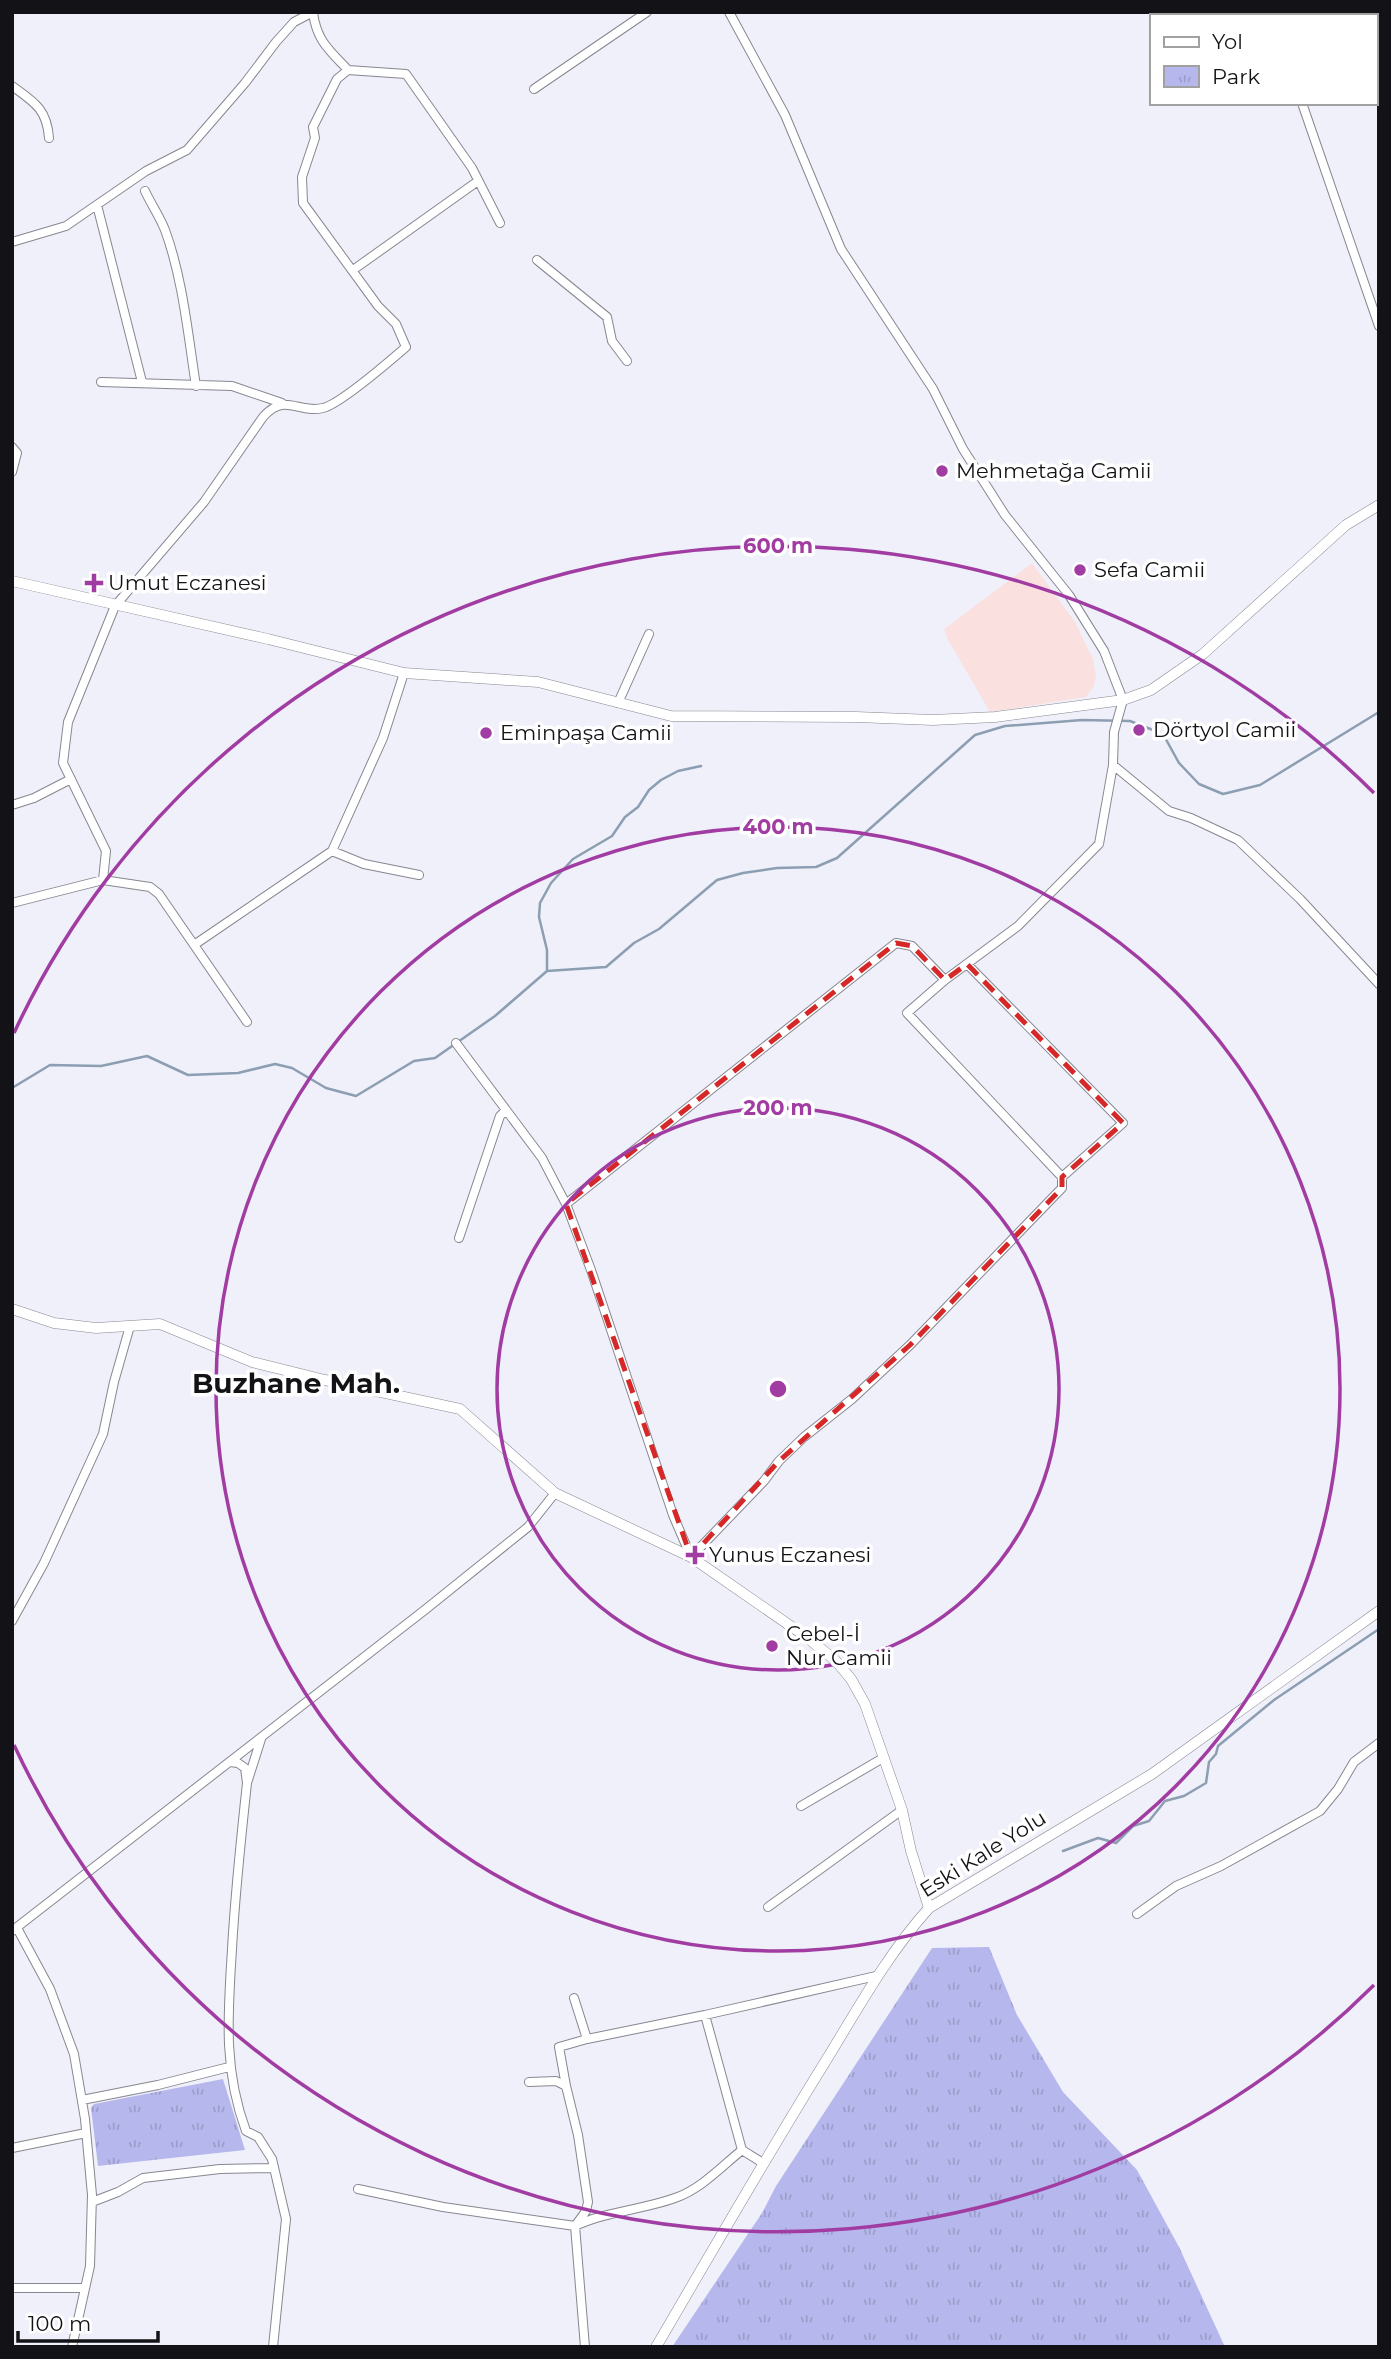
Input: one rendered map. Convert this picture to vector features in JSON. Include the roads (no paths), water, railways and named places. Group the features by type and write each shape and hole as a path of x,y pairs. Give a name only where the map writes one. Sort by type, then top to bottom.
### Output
{"street":[{"path":"534,89 647,12"},
{"path":"691,1557 756,1490 779,1461 804,1437 852,1399 948,1307 1062,1188 1062,1177 907,1013 945,980 1018,926 1099,844 1113,765 1114,732 1122,705 1104,651 1069,595 1005,515 963,449 933,389 841,249 785,115 729,12"},
{"path":"12,242 66,226 146,171 187,150 294,22 313,13 315,31 321,42 348,70 406,74 478,181 500,223"},
{"path":"101,382 232,386 285,404 324,408 382,368 406,347 396,324 378,306 303,203 302,177 316,138 313,127 337,79 348,70"},
{"path":"12,86 36,103 48,123 49,138"},
{"path":"1304,105 1379,326"},
{"path":"352,270 478,181"},
{"path":"145,191 165,229 174,262 196,386"},
{"path":"97,205 142,382"},
{"path":"537,260 607,317 612,341 627,361"},
{"path":"103,880 106,851 63,762 68,722 115,606 204,502 263,417 274,406 285,404"},
{"path":"12,447 17,453 12,472"},
{"path":"12,581 404,673 538,682 671,716 933,720 995,717 1122,705 1151,690 1203,654 1346,525 1379,505"},
{"path":"618,703 649,634"},
{"path":"194,944 332,851 383,738 404,673"},
{"path":"1113,765 1169,811 1238,840 1300,899 1379,984"},
{"path":"12,805 71,779"},
{"path":"332,851 364,864 419,875"},
{"path":"12,903 103,880 150,887 159,894 247,1022"},
{"path":"566,1204 896,943 912,946 945,980"},
{"path":"967,964 1123,1123 1062,1177"},
{"path":"456,1043 542,1158 566,1204 592,1270 673,1515 691,1557"},
{"path":"460,1238 500,1116 506,1110"},
{"path":"12,1309 54,1323 96,1328 160,1324 252,1362 460,1409 555,1493 691,1557 835,1660 851,1679 865,1704 902,1810 911,1851 929,1908"},
{"path":"12,1621 44,1563 103,1434 130,1326"},
{"path":"72,2347 90,2266 92,2202 82,2100 74,2054 50,1989 15,1929 528,1527 555,1493"},
{"name":"Eski Kale Yolu","path":"656,2347 876,1976 902,1938 929,1908 1152,1774 1379,1611"},
{"path":"262,1737 247,1783 237,1873 227,2025 229,2067 236,2102 246,2131 258,2137 272,2159 286,2220 273,2347"},
{"path":"1137,1914 1176,1886 1221,1866 1320,1811 1338,1789 1354,1762 1379,1743"},
{"path":"801,1806 883,1758"},
{"path":"230,1762 238,1762 245,1768 247,1783"},
{"path":"768,1907 902,1810"},
{"path":"585,2347 575,2226 586,2211 587,2202 578,2135 559,2047 876,1976"},
{"path":"574,1998 587,2039"},
{"path":"705,2015 742,2150 763,2163"},
{"path":"82,2100 229,2067"},
{"path":"529,2082 556,2081 566,2086"},
{"path":"12,2148 86,2133"},
{"path":"358,2189 443,2207 575,2226 594,2217 693,2190 742,2150"},
{"path":"92,2202 143,2178 220,2168 274,2168"},
{"path":"12,2288 85,2288"}],"waterway":[{"path":"12,1088 50,1065 101,1066 147,1056 188,1075 238,1073 275,1064 292,1068 326,1088 356,1096 414,1061 435,1058 495,1016 547,971 606,967 634,943 659,929 717,880 777,868 816,867 837,858 975,735 1005,726 1082,720 1130,721 1163,734 1179,763 1199,784 1223,794 1260,785 1379,712"},
{"path":"547,970 547,950 539,917 540,903 551,883 573,859 612,836 625,817 638,807 649,790 661,780 678,771 701,766"},
{"path":"1063,1851 1098,1838 1116,1843 1133,1826 1149,1821 1165,1801 1184,1796 1206,1783 1209,1762 1216,1754 1218,1746 1274,1700 1379,1629"}],"place":[{"name":"Mehmetağa Camii","path":"942,471"},
{"name":"Sefa Camii","path":"1080,570"},
{"name":"Umut Eczanesi","path":"94,583"},
{"name":"Dörtyol Camii","path":"1139,730"},
{"name":"Eminpaşa Camii","path":"486,733"},
{"name":"Yunus Eczanesi","path":"695,1555"},
{"name":"Cebel-İ Nur Camii","path":"772,1646"}],"district":[{"name":"Buzhane Mah.","path":"296,1383"}]}
